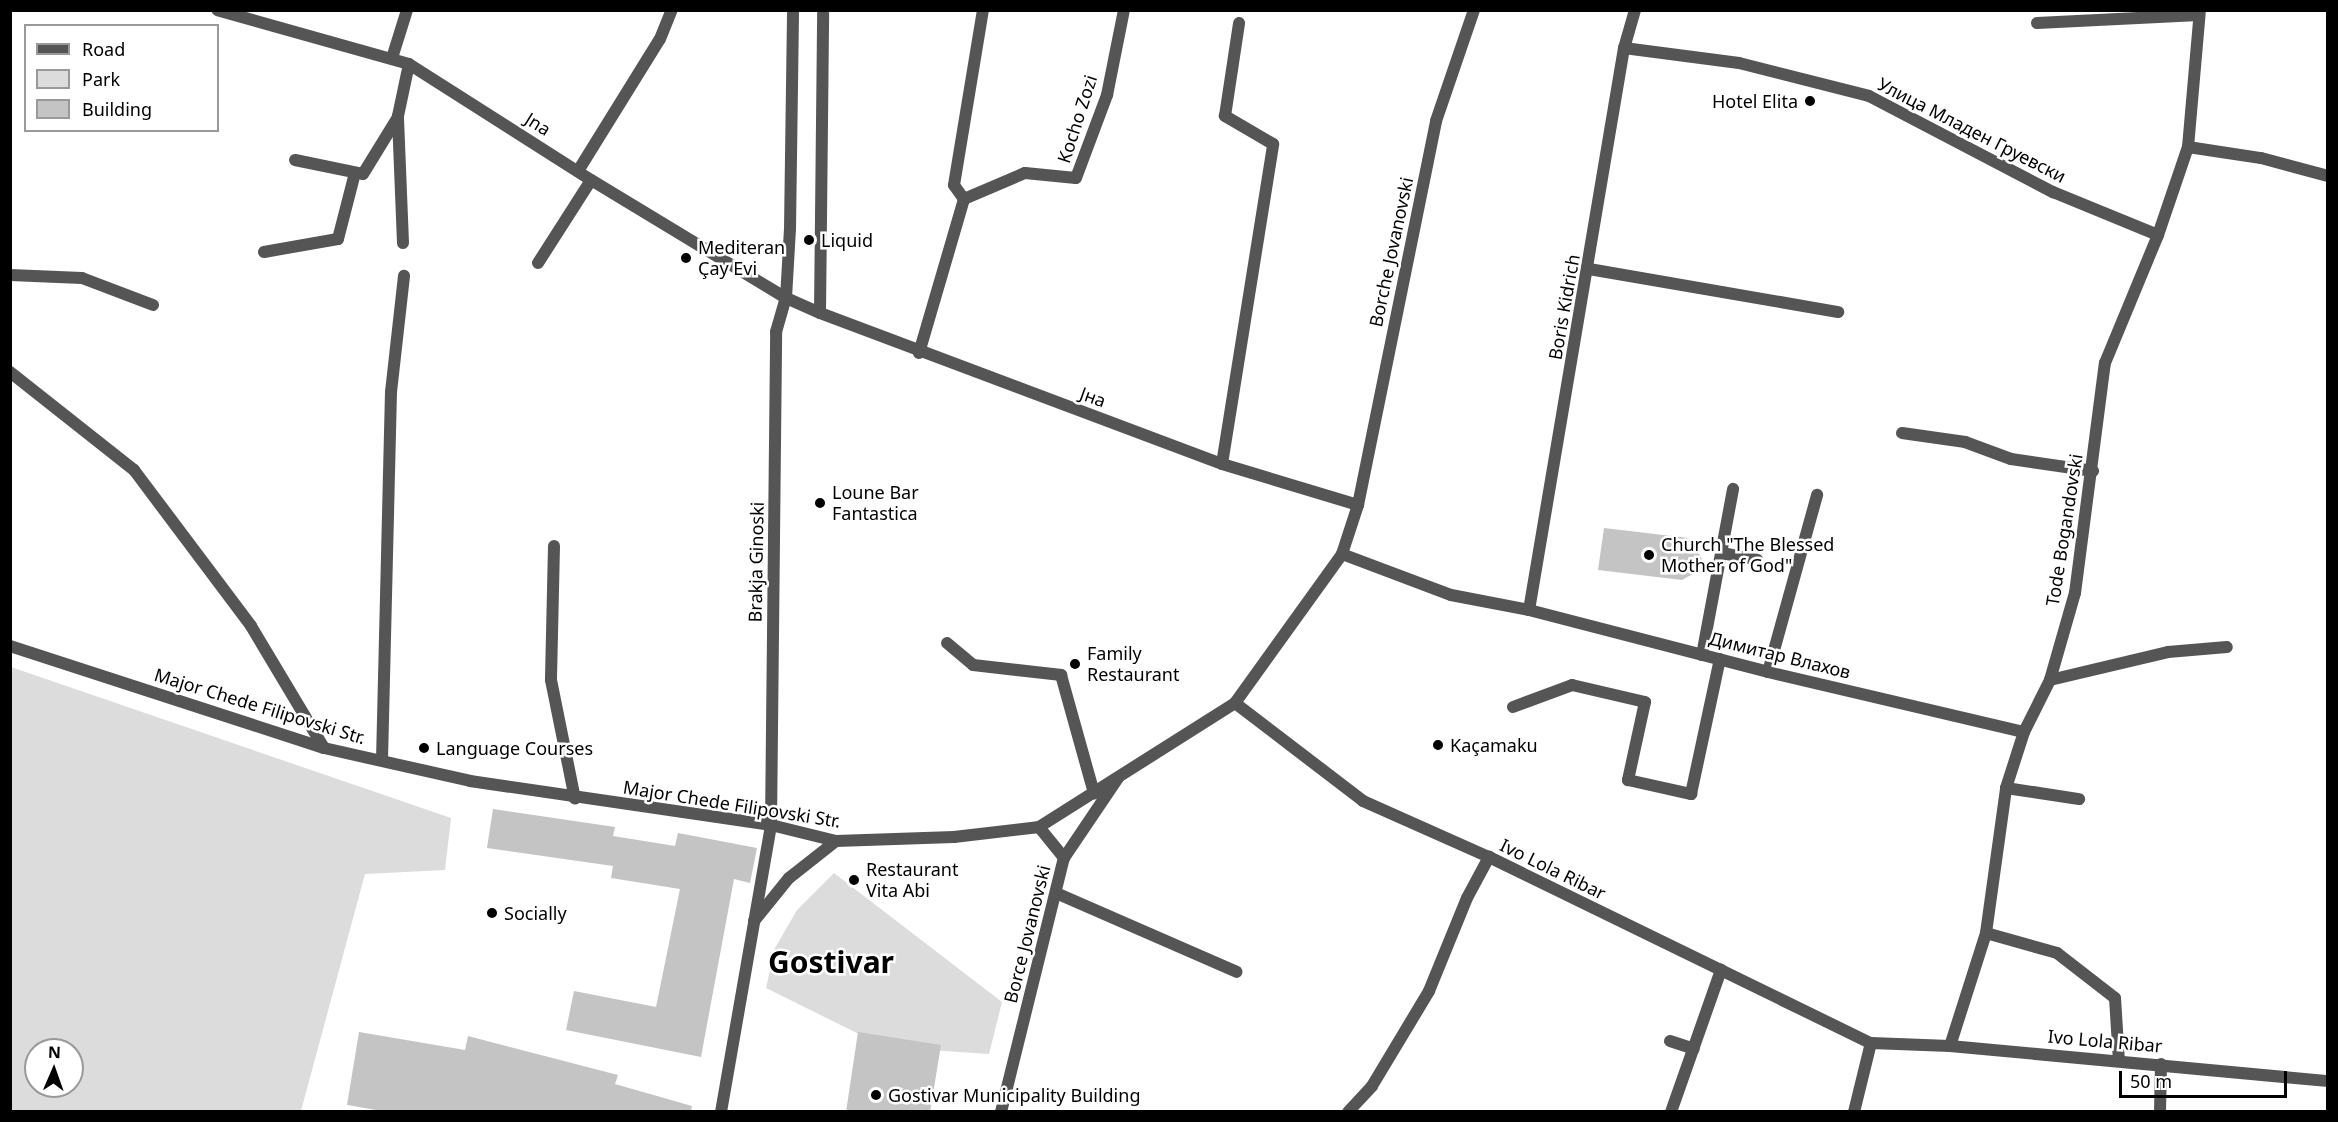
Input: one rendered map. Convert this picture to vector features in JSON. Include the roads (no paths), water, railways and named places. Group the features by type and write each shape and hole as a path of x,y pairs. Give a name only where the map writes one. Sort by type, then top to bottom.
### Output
{"street":[{"name":"Jna","path":"217,10 253,15 409,64 591,180 786,298 820,313"},
{"path":"392,57 407,10"},
{"path":"578,171 660,39 672,10"},
{"name":"Brakja Ginoski","path":"721,1112 771,825 776,332 786,298 793,10"},
{"path":"820,313 823,10"},
{"path":"919,353 964,199 954,185 983,10"},
{"name":"Kocho Zozi","path":"964,199 1025,173 1076,178 1107,95 1124,10"},
{"name":"Borche Jovanovski","path":"1358,505 1436,121 1474,10"},
{"name":"Boris Kidrich","path":"1529,610 1589,269 1624,48 1635,10"},
{"path":"2037,23 2200,13"},
{"name":"Tode Bogandovski","path":"1950,1046 1986,933 2006,788 2024,732 2050,680 2075,593 2093,471 2105,363 2158,235 2188,147 2200,13"},
{"path":"1222,464 1273,144 1225,116 1239,23"},
{"name":"Улица Младен Груевски","path":"1624,48 1739,63 1869,96 2052,192 2158,235"},
{"path":"403,243 398,116 409,64"},
{"path":"295,160 363,174 398,116"},
{"path":"2188,147 2261,158 2328,176"},
{"path":"264,252 338,239 355,173"},
{"path":"538,263 591,180"},
{"path":"1589,269 1838,312"},
{"path":"10,275 82,278 153,305"},
{"path":"382,760 391,392 404,276"},
{"name":"Јна","path":"820,313 919,353 1222,464 1358,505"},
{"path":"10,372 134,470 251,626 324,748"},
{"path":"1902,433 1965,442 2011,459 2093,471"},
{"path":"1702,655 1733,489"},
{"path":"1768,672 1817,495"},
{"name":"Major Chede Filipovski Str.","path":"10,646 324,748 470,781 575,799 771,825 836,841 954,837 1039,826 1235,702 1342,554 1358,505"},
{"path":"554,546 551,680 575,799"},
{"path":"1722,553 1757,560"},
{"name":"Димитар Влахов","path":"1342,554 1451,595 1529,610 1768,672 2024,732"},
{"path":"947,643 973,664 1061,675 1094,793"},
{"path":"2050,680 2168,652 2227,647"},
{"path":"1513,707 1572,686 1645,702 1628,780 1692,794 1720,659"},
{"name":"Ivo Lola Ribar","path":"1235,702 1363,801 1489,857 1871,1043"},
{"name":"Borce Jovanovski","path":"1001,1112 1064,858 1118,778"},
{"path":"2006,788 2079,799"},
{"path":"1039,826 1064,858"},
{"path":"753,922 789,878 836,841"},
{"path":"1348,1112 1372,1086 1429,991 1467,898 1489,857"},
{"path":"1056,892 1237,972"},
{"path":"1986,933 2057,953 2115,998 2119,1061"},
{"path":"1671,1112 1721,970"},
{"path":"1670,1041 1694,1050"},
{"path":"1854,1112 1871,1043 1950,1046"},
{"name":"Ivo Lola Ribar","path":"1950,1046 2328,1081"},
{"path":"2160,1112 2161,1064"}],"place":[{"name":"Hotel Elita","path":"1810,101"},
{"name":"Liquid","path":"809,240"},
{"name":"Mediteran Çay Evi","path":"686,258"},
{"name":"Loune Bar Fantastica","path":"820,503"},
{"name":"Church \"Тhe Blessed Mother of God\"","path":"1649,555"},
{"name":"Family Restaurant","path":"1075,664"},
{"name":"Kaçamaku","path":"1438,745"},
{"name":"Language Courses","path":"424,748"},
{"name":"Restaurant Vita Abi","path":"854,880"},
{"name":"Socially","path":"492,913"},
{"name":"Gostivar Municipality Building","path":"876,1095"}],"district":[{"name":"Gostivar","path":"831,962"}]}
